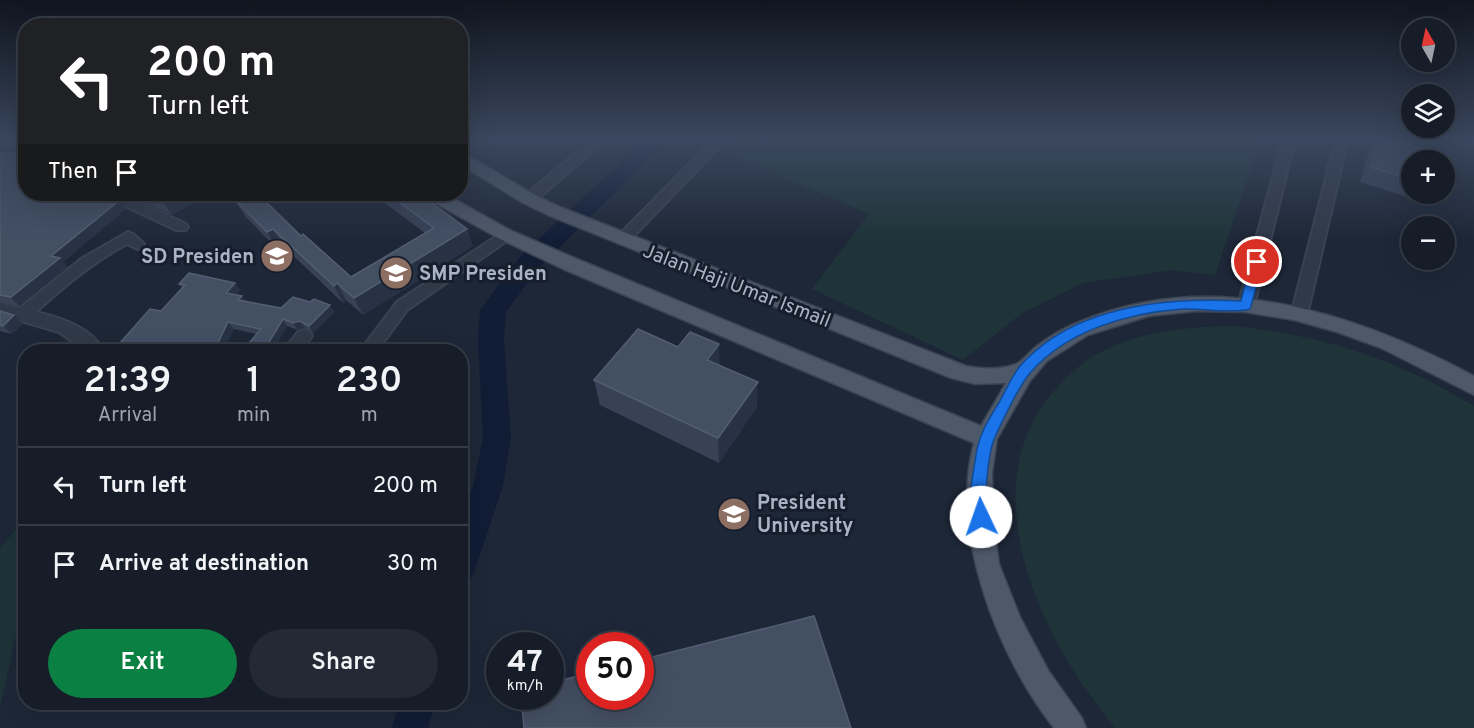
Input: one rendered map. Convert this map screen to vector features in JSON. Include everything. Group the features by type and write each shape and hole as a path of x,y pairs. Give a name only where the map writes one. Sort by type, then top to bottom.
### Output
{"main road":[{"name":"Jalan Haji Umar Ismail","path":"487,173 529,199 618,238 973,377 1006,375 1025,370"},
{"path":"445,201 511,238 570,264 986,438"},
{"path":"1072,728 1060,714 1013,635 986,561 978,495 986,438 1025,370 1052,346 1083,328 1119,314 1159,306 1201,304 1246,306 1299,315 1347,328 1396,346 1445,369 1474,386"}],"street":[{"path":"529,199 560,173"},
{"path":"618,238 686,173"},
{"path":"1246,306 1280,173"},
{"path":"1299,315 1334,173"},
{"path":"126,201 181,227"},
{"path":"24,314 61,280 106,248 128,237 137,244"},
{"path":"373,344 402,306 511,238"},
{"path":"0,309 24,314 73,331 90,344"},
{"path":"297,344 304,336"}],"green space":[{"path":"773,173 1250,173 1215,275 1172,270 1083,283 1021,314 963,360 812,289 869,214"},
{"path":"1233,326 1298,336 1358,352 1417,375 1474,406 1474,728 1116,728 1066,659 1031,583 1020,543 1016,502 1019,462 1032,425 1055,390 1066,378 1084,362 1105,350 1136,338 1168,331"},
{"path":"18,527 18,627 0,708 0,549"}],"building":[{"path":"0,173 18,173 18,201 119,201 51,256 60,258 11,297 0,295"},
{"path":"236,201 265,201 301,236 303,234 351,277 434,228 397,201 429,201 467,229 354,298 337,283 334,286 273,229 267,232"},
{"path":"189,273 235,283 226,293 242,296 238,300 281,308 293,297 310,302 314,299 330,305 309,326 300,321 293,323 283,319 267,344 248,344 261,329 228,322 217,344 119,344 150,309 161,311 185,285 179,284"},
{"path":"0,311 14,315 3,326 0,325"},
{"path":"638,329 678,347 690,332 719,344 707,360 758,382 718,438 594,380"},
{"path":"814,616 851,728 524,728 522,710 564,710 564,680 576,676 576,710 654,710 654,656"}],"waterway":[{"path":"468,544 488,486 497,438 491,339 493,310 528,264 620,173"},
{"path":"410,728 415,710"}],"place":[{"name":"SD Presiden","path":"277,256"},
{"name":"SMP Presiden","path":"396,273"},
{"name":"President University","path":"734,514"}],"route":[{"path":"981,517 978,495 986,438 1025,370 1052,346 1083,328 1119,314 1159,306 1201,304 1246,306 1257,262"}]}
